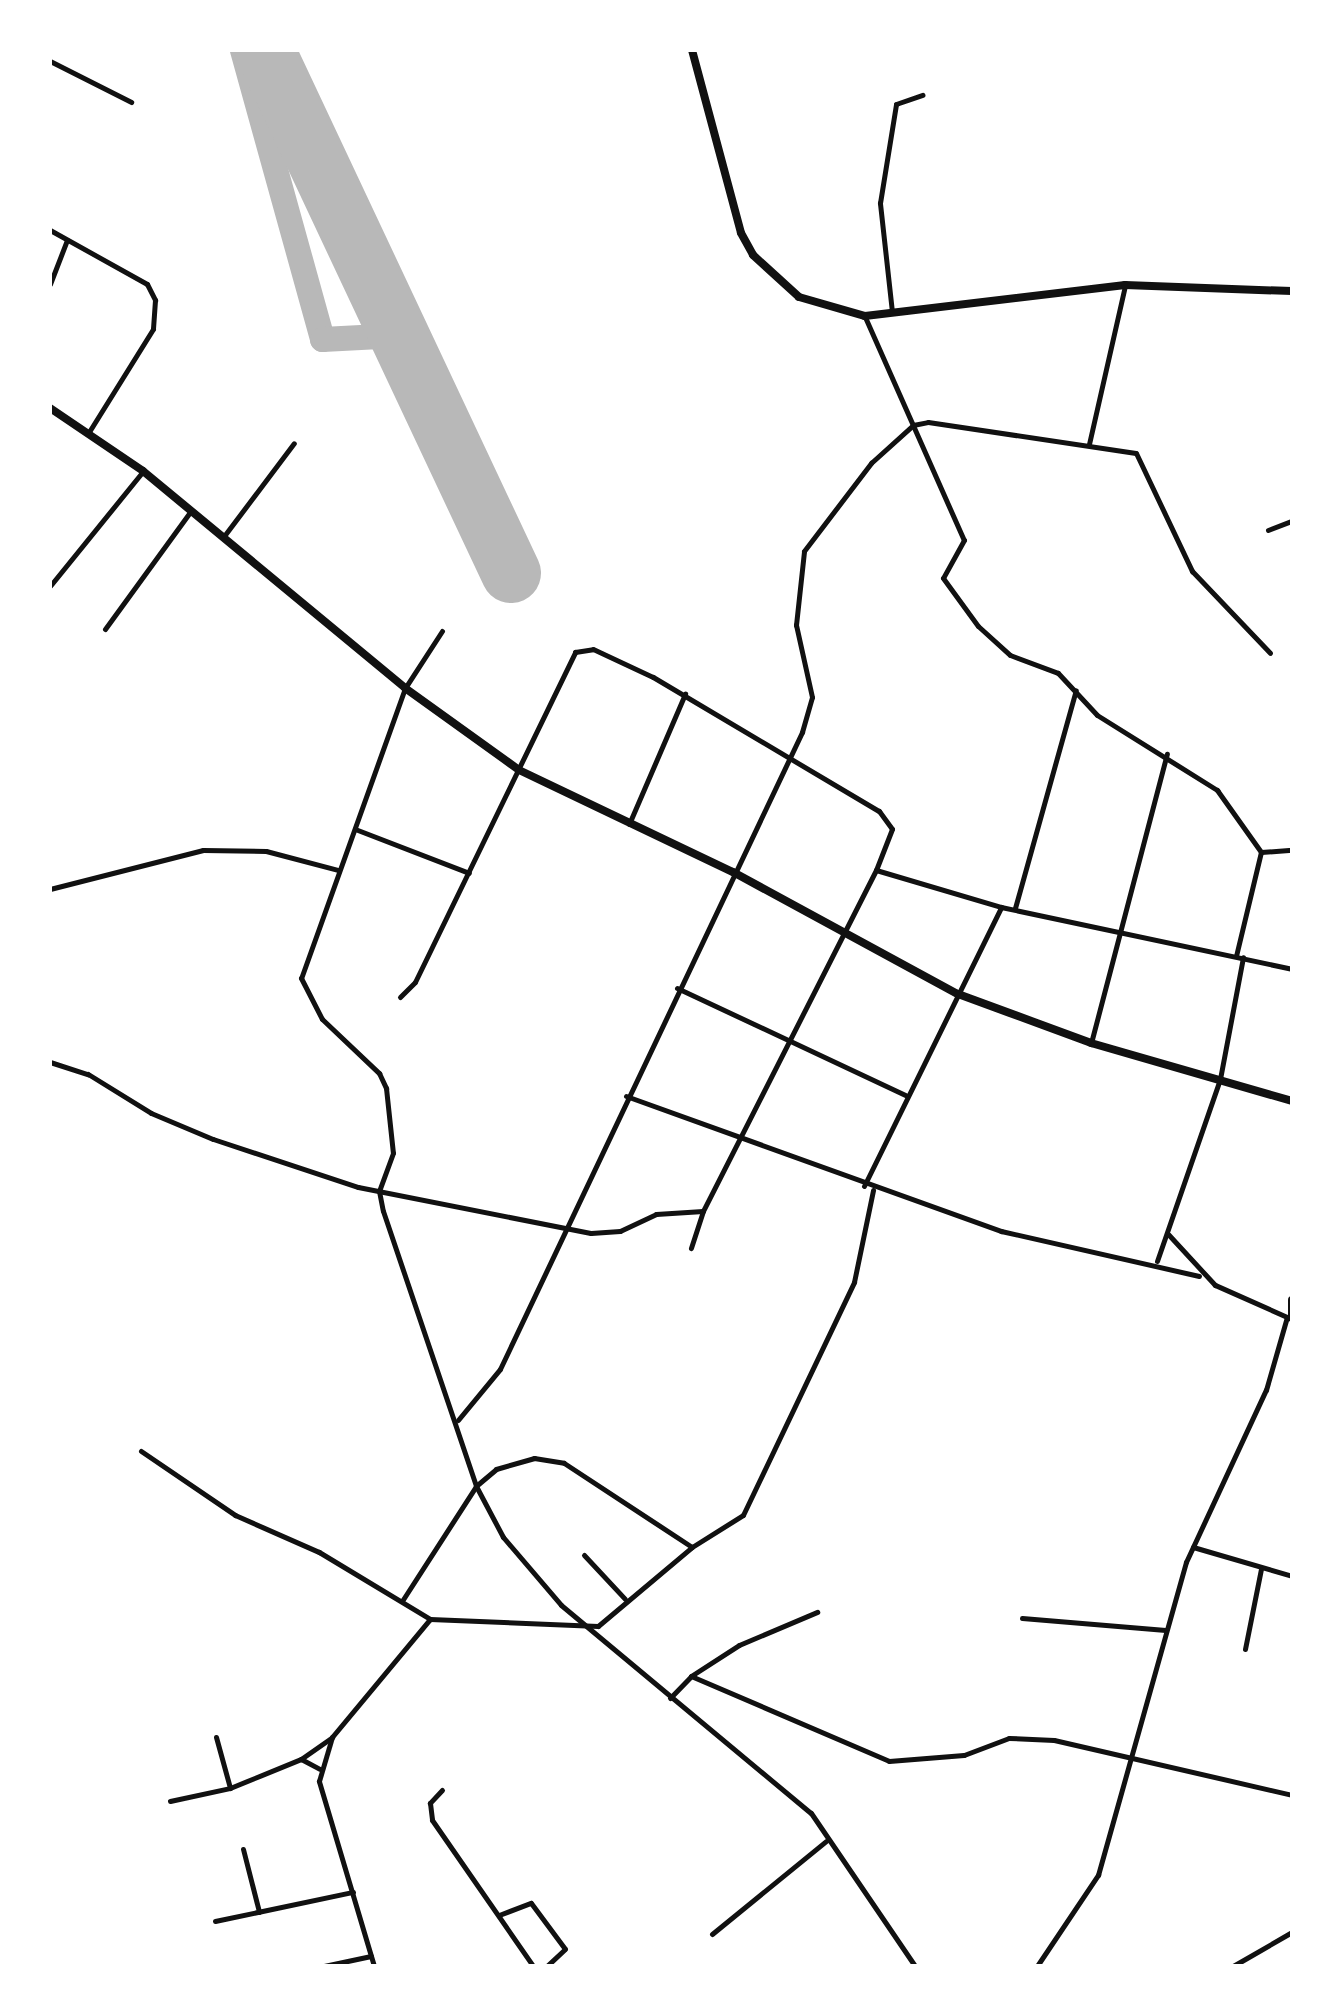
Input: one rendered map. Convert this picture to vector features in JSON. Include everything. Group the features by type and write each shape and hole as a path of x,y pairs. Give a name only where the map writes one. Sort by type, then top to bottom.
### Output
{"main road":[{"path":"692,50 732,207 753,256 800,297 865,316 1126,285 1292,292"},
{"path":"50,408 143,471 404,688 519,770 733,872 958,994 1091,1043 1292,1101"},
{"path":"1290,1317 1292,1300"}],"street":[{"path":"50,61 131,102"},
{"path":"892,312 880,203 896,104 922,95"},
{"path":"50,230 147,284 155,300 153,329 89,432"},
{"path":"50,284 67,240"},
{"path":"1090,444 1126,285"},
{"path":"865,316 964,540 943,578 1010,656 1047,666 1076,690 1097,716 1167,754 1217,790 1261,852 1239,956 1220,1079 1156,1262"},
{"path":"458,1420 500,1369 787,758 812,697 796,625 804,551 847,491 913,425 942,422 1136,453 1192,571 1270,654"},
{"path":"222,538 294,442"},
{"path":"50,586 143,471"},
{"path":"105,629 190,512"},
{"path":"1268,530 1292,521"},
{"path":"442,632 404,688 301,978 322,1019 386,1088 393,1153 379,1191 458,1420 476,1486 503,1537 585,1627 811,1813 914,1966"},
{"path":"400,998 415,982 575,652 592,650 685,694 889,820 892,829 876,870 702,1211 691,1248"},
{"path":"1014,910 1076,690"},
{"path":"628,825 685,694"},
{"path":"1091,1043 1167,754"},
{"path":"355,829 469,872"},
{"path":"50,889 202,850 266,850 338,870"},
{"path":"1261,852 1292,850"},
{"path":"876,870 1001,907 1292,968"},
{"path":"864,1186 905,1095 1001,907"},
{"path":"676,988 786,1044 905,1095"},
{"path":"50,1062 88,1074 151,1113 213,1139 379,1191 410,1192 564,1228 620,1231 656,1214 702,1211"},
{"path":"626,1096 872,1190 1001,1231 1156,1262 1203,1276 1290,1317 1266,1390 1193,1547 1098,1875 1037,1966"},
{"path":"141,1451 235,1514 430,1619 585,1627 608,1620 626,1598 692,1547 734,1523 751,1503 854,1282 872,1190"},
{"path":"1168,1234 1203,1276"},
{"path":"402,1601 476,1486 512,1463 550,1458 616,1493 692,1547"},
{"path":"1193,1547 1292,1576"},
{"path":"584,1555 626,1598"},
{"path":"1245,1649 1261,1569"},
{"path":"670,1698 692,1676 739,1645 817,1612"},
{"path":"1022,1618 1166,1630"},
{"path":"170,1801 230,1788 301,1759 332,1737 430,1619"},
{"path":"692,1676 888,1760 964,1756 1009,1738 1054,1740 1292,1795"},
{"path":"216,1737 230,1788"},
{"path":"332,1737 320,1769 324,1809 374,1966"},
{"path":"301,1759 320,1769"},
{"path":"442,1790 430,1803 430,1816 533,1966"},
{"path":"712,1934 827,1840"},
{"path":"244,1848 260,1912"},
{"path":"214,1921 353,1892"},
{"path":"499,1915 531,1903 564,1950 547,1966"},
{"path":"1233,1966 1292,1932"},
{"path":"324,1966 372,1956"}],"taxiway":[{"path":"242,50 322,339 399,335"}],"runway":[{"path":"265,50 511,573"}]}
